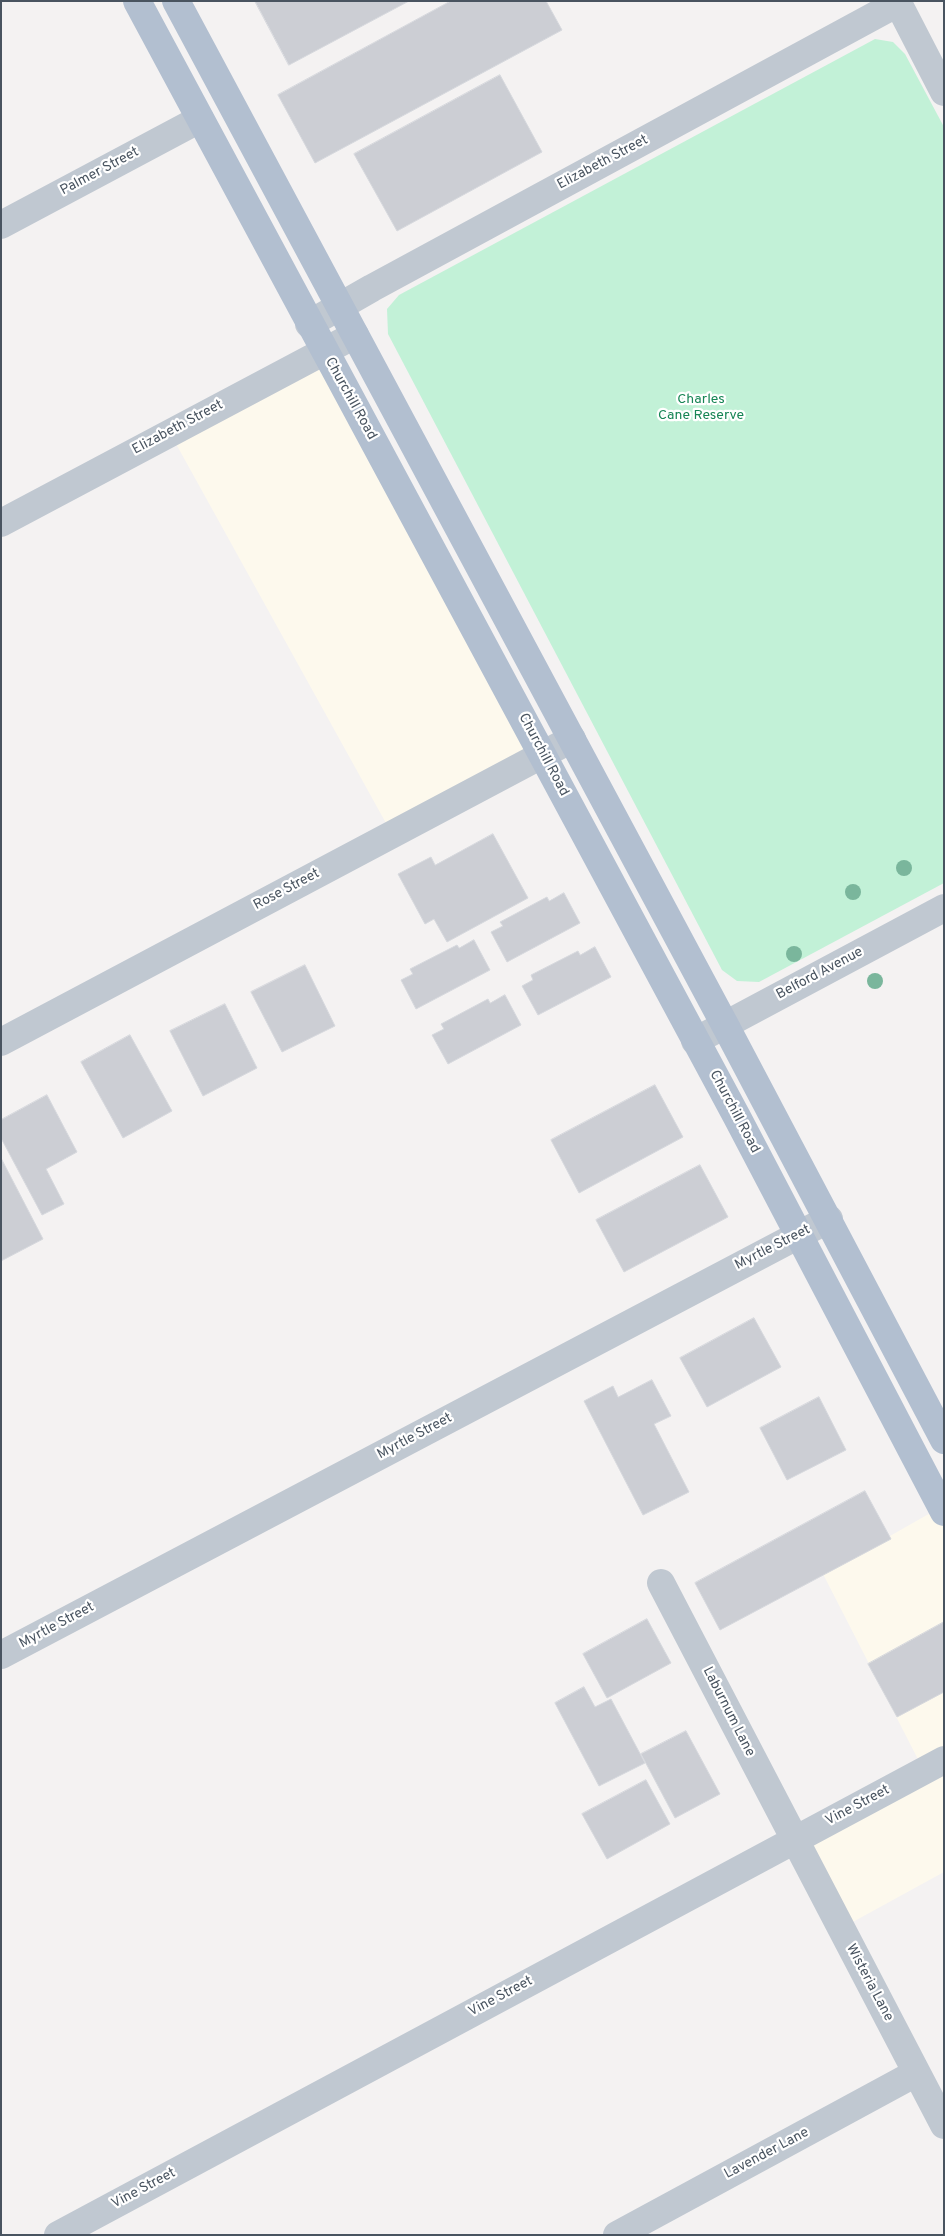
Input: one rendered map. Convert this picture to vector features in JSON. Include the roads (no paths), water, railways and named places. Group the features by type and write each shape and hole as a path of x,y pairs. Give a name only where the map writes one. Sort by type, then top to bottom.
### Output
{"main road":[{"name":"Churchill Road","path":"137,1 695,1040 944,1512"},
{"path":"176,1 829,1219 944,1440"}],"street":[{"name":"Elizabeth Street","path":"309,324 897,2"},
{"path":"897,2 944,92"},
{"name":"Palmer Street","path":"1,226 200,119"},
{"name":"Elizabeth Street","path":"1,523 355,335"},
{"name":"Rose Street","path":"1,1042 572,739"},
{"name":"Belford Avenue","path":"695,1040 944,908"},
{"name":"Myrtle Street","path":"1,1656 829,1219"},
{"name":"Laburnum Lane","path":"661,1583 794,1840"},
{"name":"Vine Street","path":"58,2235 944,1760"},
{"name":"Wisteria Lane","path":"794,1840 944,2125"},
{"name":"Lavender Lane","path":"617,2235 916,2073"}],"park label":[{"name":"Charles Cane Reserve","path":"701,408"}]}
